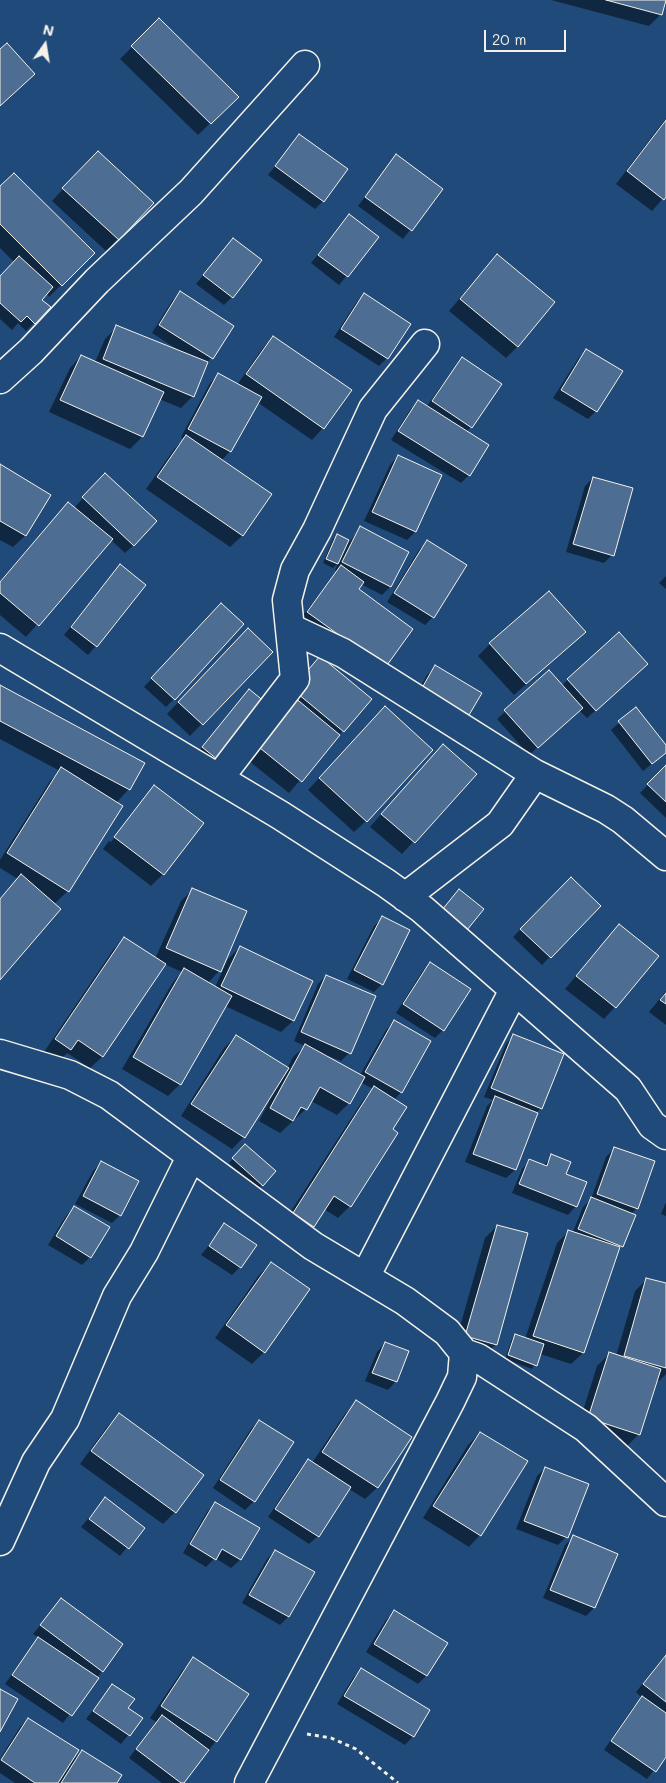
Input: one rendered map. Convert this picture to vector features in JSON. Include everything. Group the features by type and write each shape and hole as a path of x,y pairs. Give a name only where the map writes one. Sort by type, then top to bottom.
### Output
{"street":[{"path":"0,380 31,351 97,281 191,192 305,66"},
{"path":"219,778 295,679 287,600 294,570 317,530 373,409 425,344"},
{"path":"290,628 343,653 535,774 606,809 623,820 666,856"},
{"path":"0,648 280,815 422,909 628,1089 652,1125 666,1135"},
{"path":"405,897 500,824 535,774"},
{"path":"366,1277 514,990"},
{"path":"0,1054 70,1075 109,1095 313,1246 405,1301 446,1332 464,1354 478,1358 586,1428 666,1502"},
{"path":"0,1541 36,1462 65,1419 117,1296 144,1252 191,1157"},
{"path":"249,1783 450,1402 462,1376 464,1354"}],"path":[{"path":"283,1718 306,1734 331,1738 356,1749 398,1783"}],"building":[{"path":"606,0 666,0 662,15"},
{"path":"159,18 239,97 211,124 131,46"},
{"path":"7,43 35,74 0,106 0,49"},
{"path":"666,120 666,197 664,200 627,171"},
{"path":"299,134 348,169 324,202 275,166"},
{"path":"98,151 154,203 119,240 62,188"},
{"path":"396,154 443,189 412,231 365,197"},
{"path":"14,173 95,253 62,286 0,224 0,186"},
{"path":"349,214 379,237 348,277 318,255"},
{"path":"233,238 262,260 233,298 203,275"},
{"path":"497,254 555,302 518,347 460,299"},
{"path":"19,256 53,287 42,300 51,307 35,324 27,316 21,322 0,303 0,276"},
{"path":"180,291 234,326 213,359 159,325"},
{"path":"364,293 411,324 388,359 341,329"},
{"path":"116,325 208,362 194,397 103,359"},
{"path":"273,336 352,390 324,429 246,374"},
{"path":"586,349 623,371 597,412 561,390"},
{"path":"81,355 164,392 143,437 60,400"},
{"path":"462,357 502,384 472,428 432,401"},
{"path":"218,373 262,397 231,452 188,429"},
{"path":"418,400 489,445 470,476 398,431"},
{"path":"186,435 272,494 243,536 157,477"},
{"path":"398,455 442,475 416,532 372,512"},
{"path":"0,464 51,495 26,536 0,521"},
{"path":"105,473 157,521 134,546 82,497"},
{"path":"593,477 633,488 614,556 573,544"},
{"path":"68,502 113,539 39,626 0,593 0,582"},
{"path":"360,526 409,552 391,587 342,562"},
{"path":"337,534 349,540 338,564 326,559"},
{"path":"427,540 467,565 434,618 394,593"},
{"path":"120,564 146,585 97,647 71,627"},
{"path":"341,565 364,582 359,589 413,629 385,668 307,612"},
{"path":"549,591 586,632 526,684 489,643"},
{"path":"221,603 244,624 175,700 151,678"},
{"path":"248,628 273,652 203,725 178,702"},
{"path":"619,632 648,664 596,711 567,679"},
{"path":"320,656 372,699 344,732 292,689"},
{"path":"435,665 482,693 469,715 422,688"},
{"path":"549,670 583,708 538,748 504,710"},
{"path":"0,685 145,763 130,790 0,721"},
{"path":"249,689 271,707 223,764 202,747"},
{"path":"294,697 340,735 302,782 255,744"},
{"path":"385,706 433,750 367,822 319,778"},
{"path":"636,707 666,745 666,753 652,764 618,721"},
{"path":"443,744 477,774 415,843 381,814"},
{"path":"666,765 666,802 647,784"},
{"path":"61,767 123,806 69,892 7,853"},
{"path":"154,785 204,823 164,875 114,837"},
{"path":"21,874 61,909 0,980 0,899"},
{"path":"571,877 601,906 551,958 520,929"},
{"path":"192,888 247,911 221,972 166,948"},
{"path":"459,889 484,909 467,930 442,910"},
{"path":"382,916 410,930 383,985 354,970"},
{"path":"619,924 659,956 616,1008 576,976"},
{"path":"124,937 166,964 103,1057 78,1040 71,1050 55,1039"},
{"path":"240,946 313,981 294,1021 221,986"},
{"path":"430,962 471,989 444,1031 403,1004"},
{"path":"184,968 232,996 181,1085 133,1057"},
{"path":"326,975 376,996 351,1054 301,1032"},
{"path":"666,993 666,1004 660,1000"},
{"path":"394,1020 431,1041 402,1093 365,1072"},
{"path":"513,1034 564,1054 542,1109 491,1088"},
{"path":"236,1035 289,1068 245,1138 191,1104"},
{"path":"305,1044 365,1077 350,1104 320,1087 307,1110 301,1107 293,1121 270,1108"},
{"path":"374,1086 407,1107 393,1129 398,1133 351,1207 334,1196 314,1227 293,1213"},
{"path":"495,1096 538,1113 516,1170 473,1154"},
{"path":"245,1144 276,1171 263,1186 232,1158"},
{"path":"614,1147 655,1161 638,1209 597,1194"},
{"path":"551,1154 571,1162 566,1174 587,1182 577,1207 519,1184 529,1159 547,1166"},
{"path":"101,1161 139,1181 121,1216 83,1196"},
{"path":"591,1197 636,1215 623,1247 578,1229"},
{"path":"74,1206 110,1227 91,1258 56,1236"},
{"path":"224,1223 257,1245 241,1268 209,1246"},
{"path":"497,1225 528,1233 497,1345 465,1336"},
{"path":"568,1230 620,1247 584,1353 533,1336"},
{"path":"271,1262 310,1289 265,1353 226,1325"},
{"path":"646,1278 666,1283 666,1368 624,1356"},
{"path":"515,1334 544,1344 537,1366 508,1355"},
{"path":"385,1342 409,1351 397,1382 372,1373"},
{"path":"609,1352 661,1369 640,1435 588,1418"},
{"path":"356,1400 412,1437 378,1488 322,1452"},
{"path":"119,1413 204,1475 176,1513 91,1451"},
{"path":"259,1420 294,1442 255,1502 220,1480"},
{"path":"480,1432 528,1461 481,1536 433,1506"},
{"path":"308,1459 351,1487 319,1537 275,1509"},
{"path":"545,1467 589,1484 568,1538 524,1521"},
{"path":"105,1497 145,1528 129,1549 89,1519"},
{"path":"215,1502 260,1528 241,1560 222,1549 216,1560 190,1544"},
{"path":"573,1535 618,1554 595,1608 550,1590"},
{"path":"275,1550 315,1572 289,1617 249,1595"},
{"path":"61,1598 123,1644 103,1672 40,1625"},
{"path":"394,1610 448,1643 427,1676 374,1644"},
{"path":"38,1637 99,1678 72,1716 12,1675"},
{"path":"666,1655 666,1702 643,1684"},
{"path":"193,1657 249,1694 217,1742 161,1706"},
{"path":"361,1668 430,1710 414,1737 344,1696"},
{"path":"112,1684 135,1699 128,1708 143,1718 130,1736 93,1711"},
{"path":"0,1689 18,1699 0,1732"},
{"path":"642,1696 666,1713 666,1757 656,1772 611,1741"},
{"path":"162,1715 209,1750 184,1783 181,1783 136,1749"},
{"path":"28,1718 79,1750 58,1783 35,1783 1,1760"},
{"path":"82,1750 122,1775 117,1783 61,1783"}]}
